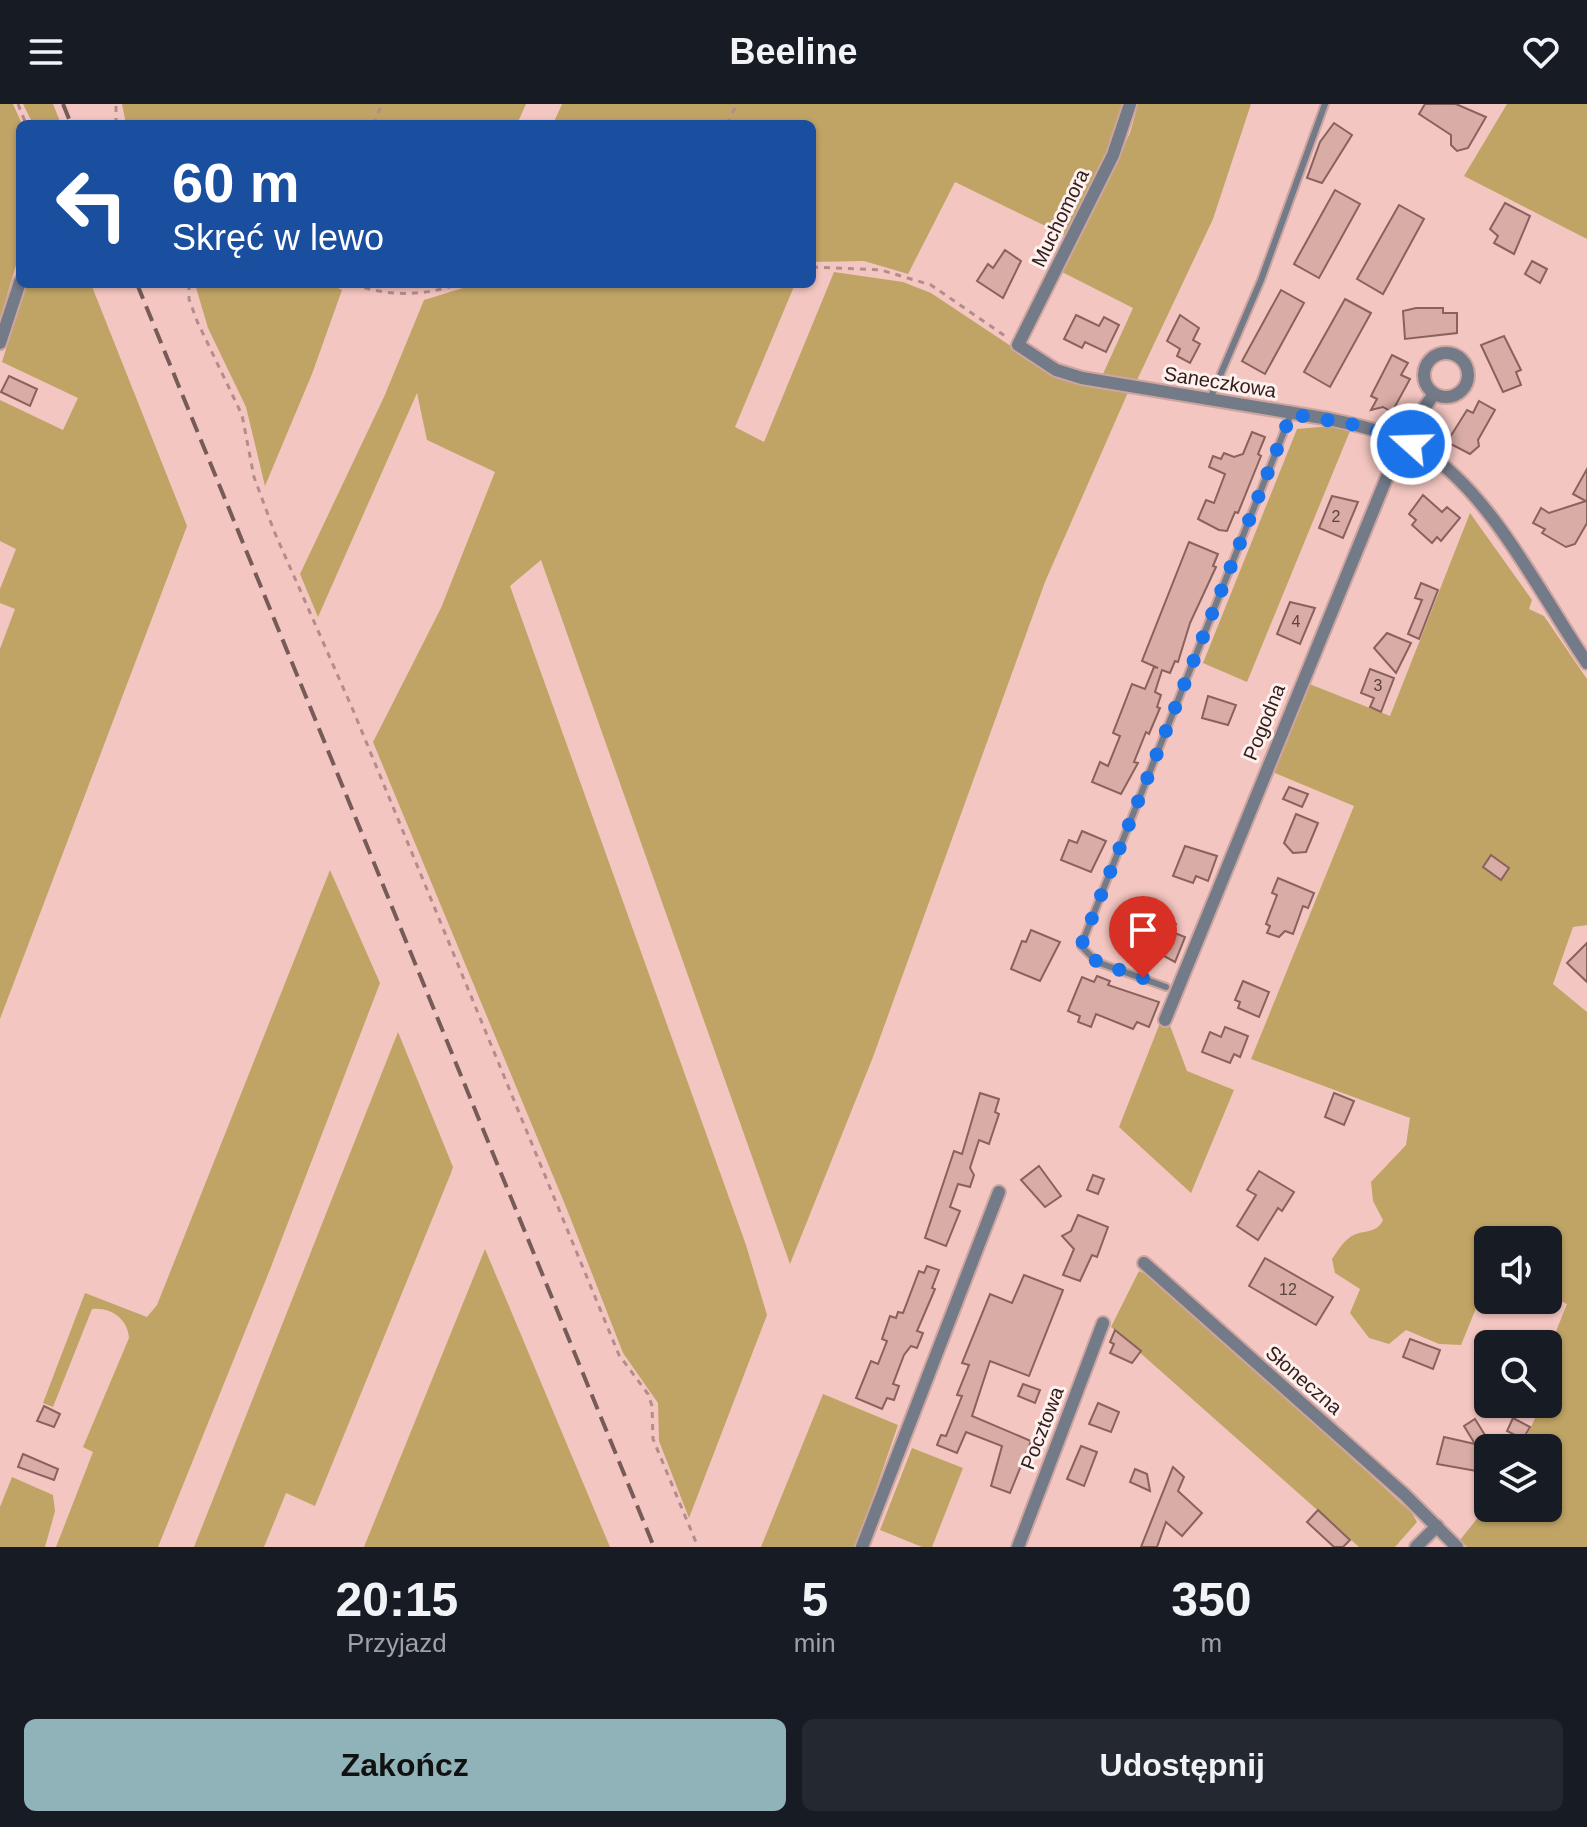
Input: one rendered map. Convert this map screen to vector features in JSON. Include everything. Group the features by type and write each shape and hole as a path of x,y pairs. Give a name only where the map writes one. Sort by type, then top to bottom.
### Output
{"street":[{"name":"Muchomora","path":"1018,345 1107,169 1130,104"},
{"path":"0,343 18,288"},
{"name":"Saneczkowa","path":"1018,345 1056,370 1082,378 1362,426 1407,442 1445,469 1490,513 1587,663"},
{"name":"Pogodna","path":"1165,1020 1407,442 1434,394"},
{"path":"862,1547 999,1192"},
{"name":"Słoneczna","path":"1144,1263 1457,1547"},
{"name":"Pocztowa","path":"1018,1547 1103,1323"},
{"path":"1416,1547 1437,1526"}],"lane":[{"path":"1209,400 1261,280 1325,104"},
{"path":"1166,987 1097,962 1081,946 1291,414"}],"path":[{"path":"816,267 881,270 931,285 1018,345"},
{"path":"189,288 189,299 197,321 242,415 254,477 274,531 353,710 619,1355 648,1394 652,1406 653,1439 698,1547"},
{"path":"367,288 384,293 410,294 439,288"}],"shaded area":[{"path":"0,104 13,104 20,120 16,120 16,265 0,320"},
{"path":"23,104 53,104 59,120 31,120"},
{"path":"122,104 526,104 519,120 125,120"},
{"path":"562,104 1124,104 1108,156 1068,237 955,182 908,274 864,261 816,262 816,120 555,120"},
{"path":"1138,104 1251,104 1213,219 1137,380 1103,374 1133,308 1062,272 1130,133"},
{"path":"1507,104 1587,104 1587,239 1464,176"},
{"path":"834,272 903,282 931,293 1062,380 1129,390 1045,582 873,1057 790,1264 541,560 510,586 746,1245 767,1315 689,1518 659,1441 658,1403 623,1353 566,1207 373,742 441,608 495,472 427,440 417,393 318,617 300,574 384,397 424,300 463,288 793,288 735,427 764,442"},
{"path":"25,288 93,288 187,526 0,1019 0,649 15,609 0,603 0,589 16,549 0,541 0,400 63,430 78,398 2,362"},
{"path":"196,288 342,290 312,374 265,486 246,407 208,328"},
{"path":"1330,426 1350,431 1247,682 1203,663 1297,429"},
{"path":"1470,513 1532,600 1529,609 1544,616 1587,679 1587,925 1573,927 1553,984 1587,1012 1587,1547 1467,1547 1460,1540 1474,1522 1562,1522 1562,1434 1528,1434 1535,1418 1562,1418 1562,1330 1556,1330 1567,1304 1562,1302 1562,1226 1474,1226 1474,1313 1461,1345 1439,1344 1406,1330 1389,1344 1369,1338 1350,1313 1360,1289 1335,1273 1332,1259 1349,1238 1376,1228 1383,1220 1373,1201 1371,1182 1406,1145 1410,1118 1251,1059 1354,806 1270,771 1307,683 1390,716"},
{"path":"330,870 380,983 269,1272 158,1547 56,1547 93,1452 83,1447 129,1338 122,1320 112,1312 92,1309 53,1407 43,1403 85,1293 147,1317 157,1305"},
{"path":"1160,1023 1169,1023 1187,1071 1234,1090 1191,1193 1119,1127"},
{"path":"398,1032 453,1167 451,1173 315,1506 286,1493 264,1547 194,1547"},
{"path":"485,1249 610,1547 364,1547"},
{"path":"1139,1271 1156,1279 1412,1513 1417,1522 1395,1547 1359,1547 1111,1327"},
{"path":"823,1394 898,1425 856,1547 761,1547"},
{"path":"912,1448 963,1468 932,1547 922,1547 880,1530"},
{"path":"12,1477 53,1495 55,1511 45,1547 0,1547 0,1507"}],"building":[{"path":"1425,104 1456,104 1486,117 1468,148 1457,151 1451,145 1451,135 1419,114"},
{"path":"1334,123 1352,135 1322,183 1307,178 1320,142"},
{"path":"1335,190 1360,204 1319,278 1294,264"},
{"path":"1505,203 1530,216 1514,254 1494,243 1498,236 1490,229"},
{"path":"1399,205 1424,219 1383,294 1357,279"},
{"path":"1005,250 1021,261 1003,298 977,281 988,264 993,268"},
{"path":"1532,261 1547,269 1540,283 1525,274"},
{"path":"1281,290 1304,303 1265,374 1242,361"},
{"path":"1345,299 1371,313 1330,387 1304,372"},
{"path":"1443,308 1443,313 1457,313 1457,333 1405,339 1403,311"},
{"path":"1076,315 1099,326 1104,317 1119,325 1106,352 1085,342 1082,348 1064,339"},
{"path":"1180,315 1199,328 1193,340 1200,344 1190,363 1177,356 1180,349 1167,341"},
{"path":"1504,336 1521,370 1516,372 1521,385 1503,392 1481,345"},
{"path":"1392,355 1408,363 1401,375 1410,379 1392,412 1383,407 1371,410 1377,399 1371,396"},
{"path":"9,376 37,389 30,406 1,392"},
{"path":"1479,401 1495,410 1478,440 1479,446 1470,454 1447,442 1467,410 1473,413"},
{"path":"1252,432 1265,437 1258,454 1261,456 1238,513 1235,512 1227,531 1219,530 1198,519 1206,500 1214,503 1225,474 1209,467 1213,456 1221,459 1224,453 1234,457 1243,454"},
{"path":"1587,469 1587,523 1575,544 1566,547 1542,533 1545,529 1533,523 1541,508 1549,513 1586,501 1573,494"},
{"path":"1423,495 1442,512 1447,507 1460,518 1441,541 1437,537 1432,543 1412,525 1416,520 1409,514"},
{"path":"1332,496 1358,502 1343,538 1319,528"},
{"path":"1189,542 1218,554 1213,566 1216,567 1190,623 1178,662 1175,661 1170,673 1162,670 1155,692 1161,695 1157,707 1160,708 1149,734 1146,732 1134,762 1138,763 1121,794 1092,782 1100,762 1108,766 1120,736 1113,733 1132,684 1145,689 1154,667 1158,668 1142,661"},
{"path":"1421,583 1438,590 1419,639 1408,634 1422,600 1415,598"},
{"path":"1290,602 1315,608 1300,644 1277,634"},
{"path":"1387,633 1411,643 1396,673 1374,648"},
{"path":"1370,669 1394,678 1381,712 1370,707 1374,698 1361,693"},
{"path":"1208,696 1236,705 1228,725 1202,718"},
{"path":"1289,787 1308,794 1302,807 1283,799"},
{"path":"1296,814 1318,823 1306,852 1293,853 1284,843"},
{"path":"1082,831 1106,841 1091,872 1061,860 1069,840 1077,843"},
{"path":"1185,846 1217,856 1208,881 1196,876 1193,883 1173,876"},
{"path":"1491,855 1509,868 1501,880 1483,867"},
{"path":"1278,878 1314,893 1308,908 1303,906 1293,934 1285,931 1279,937 1267,933 1270,926 1266,924 1277,895 1272,893"},
{"path":"1156,916 1176,924 1172,932 1185,937 1175,962 1144,945"},
{"path":"1031,930 1060,942 1040,981 1011,969 1022,941 1026,942"},
{"path":"1587,943 1587,982 1567,963"},
{"path":"1097,976 1110,981 1108,985 1159,1002 1149,1027 1137,1022 1133,1029 1096,1014 1091,1027 1078,1022 1080,1016 1068,1011 1082,977 1094,982"},
{"path":"1243,981 1269,992 1259,1017 1238,1008 1240,1002 1235,1000"},
{"path":"1225,1027 1248,1036 1240,1057 1234,1054 1230,1063 1202,1052 1210,1032 1221,1037"},
{"path":"980,1093 999,1099 995,1112 999,1114 989,1144 979,1140 970,1168 974,1175 970,1187 958,1184 950,1207 960,1211 946,1246 925,1238 954,1151 962,1154"},
{"path":"1334,1093 1354,1101 1344,1125 1325,1117"},
{"path":"1039,1166 1061,1196 1045,1207 1021,1180"},
{"path":"1259,1171 1294,1192 1282,1211 1278,1208 1258,1240 1237,1226 1256,1195 1247,1190"},
{"path":"1093,1175 1104,1179 1098,1194 1087,1190"},
{"path":"1078,1215 1108,1227 1097,1257 1092,1255 1080,1281 1063,1275 1074,1249 1062,1236 1071,1231"},
{"path":"1265,1258 1333,1297 1316,1325 1249,1286"},
{"path":"927,1266 939,1270 932,1288 935,1289 917,1331 923,1333 917,1348 911,1346 904,1355 893,1384 899,1386 894,1400 887,1398 882,1409 856,1398 871,1361 878,1364 887,1341 882,1339 890,1316 896,1318 898,1312 903,1313 919,1271 924,1273"},
{"path":"1024,1275 1063,1290 1029,1376 990,1361 972,1416 1031,1441 1010,1493 991,1486 1002,1446 966,1432 957,1453 937,1445 941,1435 946,1436 962,1396 957,1395 969,1365 962,1363 990,1294 1012,1303"},
{"path":"1115,1330 1141,1351 1132,1363 1110,1353"},
{"path":"1410,1339 1440,1350 1433,1369 1403,1357"},
{"path":"1023,1384 1040,1390 1035,1403 1018,1396"},
{"path":"1098,1403 1119,1412 1111,1432 1089,1424"},
{"path":"44,1406 60,1414 54,1427 37,1421"},
{"path":"1513,1418 1530,1427 1526,1434 1507,1431"},
{"path":"1475,1419 1484,1434 1474,1434 1474,1442 1464,1426"},
{"path":"1444,1437 1474,1444 1474,1471 1437,1464"},
{"path":"1081,1446 1097,1452 1084,1486 1067,1479"},
{"path":"23,1454 58,1469 54,1480 18,1467"},
{"path":"1173,1467 1184,1477 1178,1491 1202,1513 1182,1536 1166,1522 1157,1547 1141,1547"},
{"path":"1135,1469 1147,1474 1150,1491 1130,1482"},
{"path":"1318,1510 1350,1540 1343,1547 1334,1547 1307,1522"}],"railway":[{"path":"63,104 69,120"},
{"path":"139,288 654,1547"}],"route":[{"path":"1143,978 1097,962 1081,946 1291,414 1362,426 1411,444"}]}
